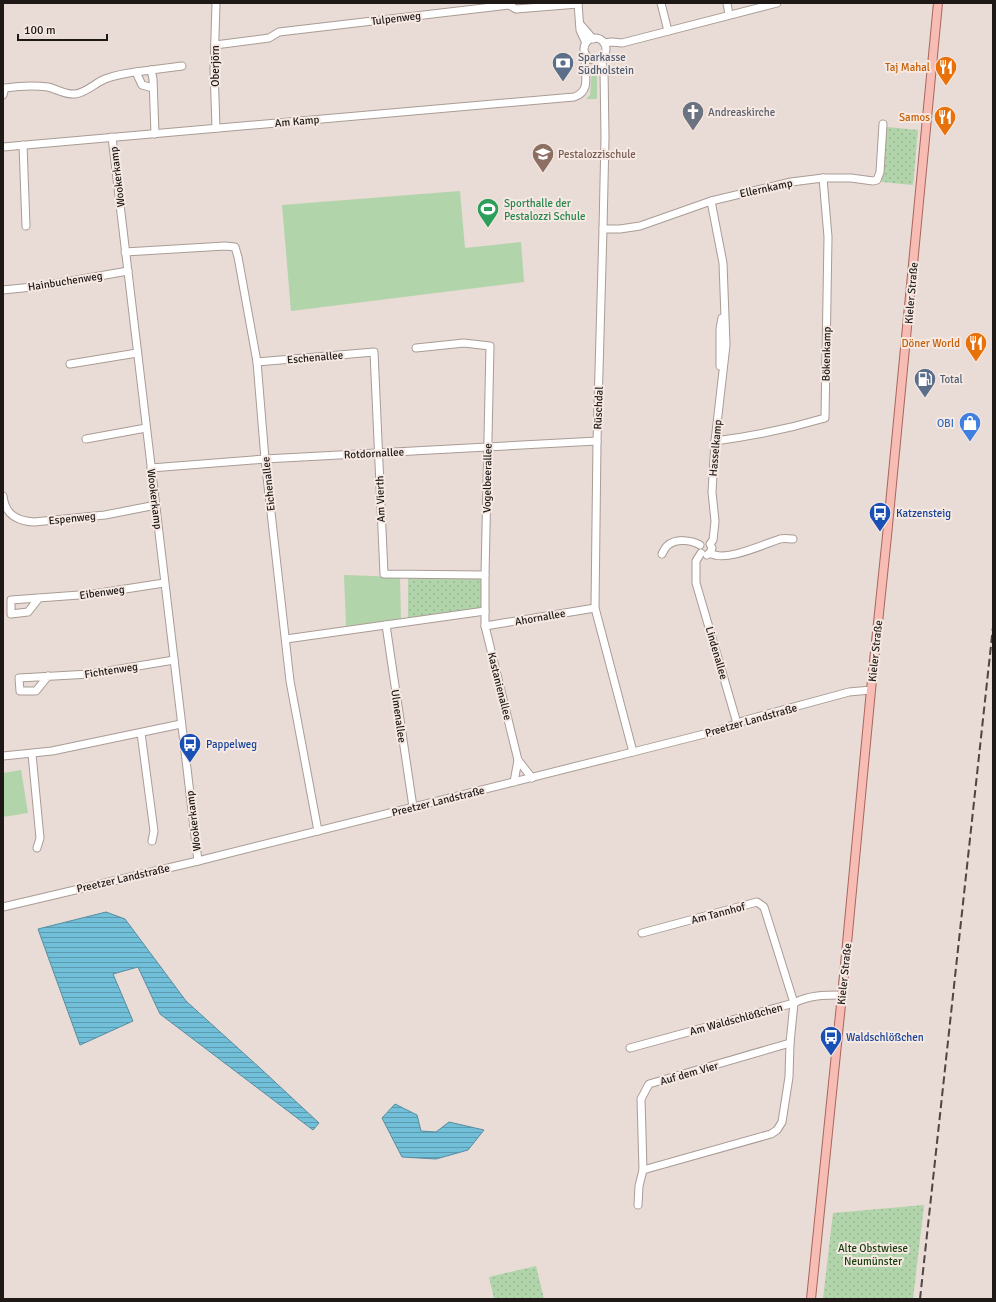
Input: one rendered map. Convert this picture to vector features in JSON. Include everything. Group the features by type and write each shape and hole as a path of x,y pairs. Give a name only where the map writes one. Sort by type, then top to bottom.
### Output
{"main road":[{"name":"Kieler Straße","path":"811,1299 887,536 938,3"}],"street":[{"name":"Oberjörn","path":"216,3 216,128"},
{"name":"Tulpenweg","path":"215,45 269,38 279,32 454,11 509,5 516,9 578,3"},
{"path":"578,3 580,24 589,41"},
{"path":"661,3 668,31"},
{"path":"727,3 729,15"},
{"path":"605,52 604,43 599,39 589,41 584,50 594,59 622,43 777,3"},
{"path":"604,43 622,43"},
{"name":"Am Kamp","path":"3,147 569,98 579,96 584,92 586,74 594,59"},
{"name":"Rüschdal","path":"594,59 604,71 605,137 597,440 595,608 633,752"},
{"path":"3,96 4,87 29,85 49,87 66,93 76,94 104,79 118,75 182,66"},
{"path":"151,70 153,79 155,134"},
{"path":"136,72 142,85 153,88"},
{"name":"Ellernkamp","path":"603,229 620,229 640,226 711,201 791,182 823,178 877,180 880,172 883,124"},
{"name":"Wookerkamp","path":"112,137 198,861"},
{"path":"23,145 26,226"},
{"name":"Bökenkamp","path":"715,441 750,437 793,428 825,418 828,237 823,178"},
{"name":"Hasselkamp","path":"710,544 713,540 714,531 712,492 715,441 726,345 723,264 711,201"},
{"name":"Eichenallee","path":"125,252 225,246 235,247 256,362 265,459 290,681 318,830"},
{"name":"Hainbuchenweg","path":"3,290 42,286 128,271"},
{"name":"Vogelbeerallee","path":"416,348 464,343 490,346 485,611"},
{"name":"Eschenallee","path":"256,362 374,352"},
{"name":"Am Vierth","path":"374,352 384,574 485,575"},
{"path":"70,364 137,353"},
{"path":"86,439 146,428"},
{"name":"Rotdornallee","path":"151,468 265,459 597,440"},
{"name":"Espenweg","path":"3,496 7,510 18,519 34,522 105,515 156,505"},
{"path":"662,554 666,546 685,541 693,541 705,555 710,553 717,556 749,550 782,539 793,539"},
{"path":"700,549 705,542 710,544 712,548 710,553"},
{"name":"Lindenallee","path":"700,549 696,561 696,583 737,723"},
{"name":"Eibenweg","path":"39,598 93,594 164,583"},
{"name":"Ahornallee","path":"485,626 595,608"},
{"path":"286,639 485,611"},
{"name":"Kastanienallee","path":"485,611 485,626 518,760 532,778"},
{"name":"Ulmenallee","path":"386,626 413,807"},
{"name":"Fichtenweg","path":"48,676 90,674 174,660"},
{"name":"Preetzer Landstraße","path":"3,907 198,861 532,778 720,730 746,720 848,692 871,690"},
{"path":"3,756 32,754 71,748 181,724"},
{"path":"141,733 154,831 152,841"},
{"path":"32,754 40,838 37,848"},
{"name":"Kastanienallee","path":"514,782 518,760"},
{"name":"Am Tannhof","path":"642,933 757,902 764,907 794,1003"},
{"name":"Am Waldschlößchen","path":"630,1048 794,1003 803,998 825,995 842,995"},
{"path":"643,1170 771,1134 777,1130 782,1122 789,1077 790,1043 794,1003"},
{"name":"Auf dem Vier","path":"638,1205 639,1186 643,1170 641,1098 649,1084 790,1043"}],"green space":[{"path":"592,70 597,70 597,99 586,99 590,95"},
{"path":"887,127 918,130 913,185 882,182"},
{"path":"460,191 465,248 521,242 524,282 291,311 282,205"},
{"path":"344,575 400,577 401,619 346,626"},
{"path":"408,577 482,578 482,608 408,619"},
{"path":"21,770 28,813 3,817 3,773"},
{"name":"Alte Obstwiese Neumünster","path":"924,1205 913,1299 823,1299 833,1213"},
{"path":"536,1266 544,1299 494,1299 489,1277"}],"water":[{"path":"106,912 125,919 186,1001 319,1123 313,1130 160,1014 138,967 113,974 133,1021 80,1045 38,929"},
{"path":"395,1104 417,1115 421,1131 436,1132 449,1122 484,1130 468,1150 436,1159 402,1157 382,1118"}],"railway":[{"path":"920,1299 993,627"}],"place":[{"name":"Sparkasse Südholstein","path":"563,82"},
{"name":"Taj Mahal","path":"946,86"},
{"name":"Andreaskirche","path":"693,132"},
{"name":"Samos","path":"945,136"},
{"name":"Pestalozzischule","path":"543,174"},
{"name":"Sporthalle der Pestalozzi Schule","path":"488,228"},
{"name":"Döner World","path":"976,362"},
{"name":"Total","path":"925,398"},
{"name":"OBI","path":"970,442"},
{"name":"Katzensteig","path":"880,532"},
{"name":"Pappelweg","path":"190,764"},
{"name":"Waldschlößchen","path":"831,1056"}]}
